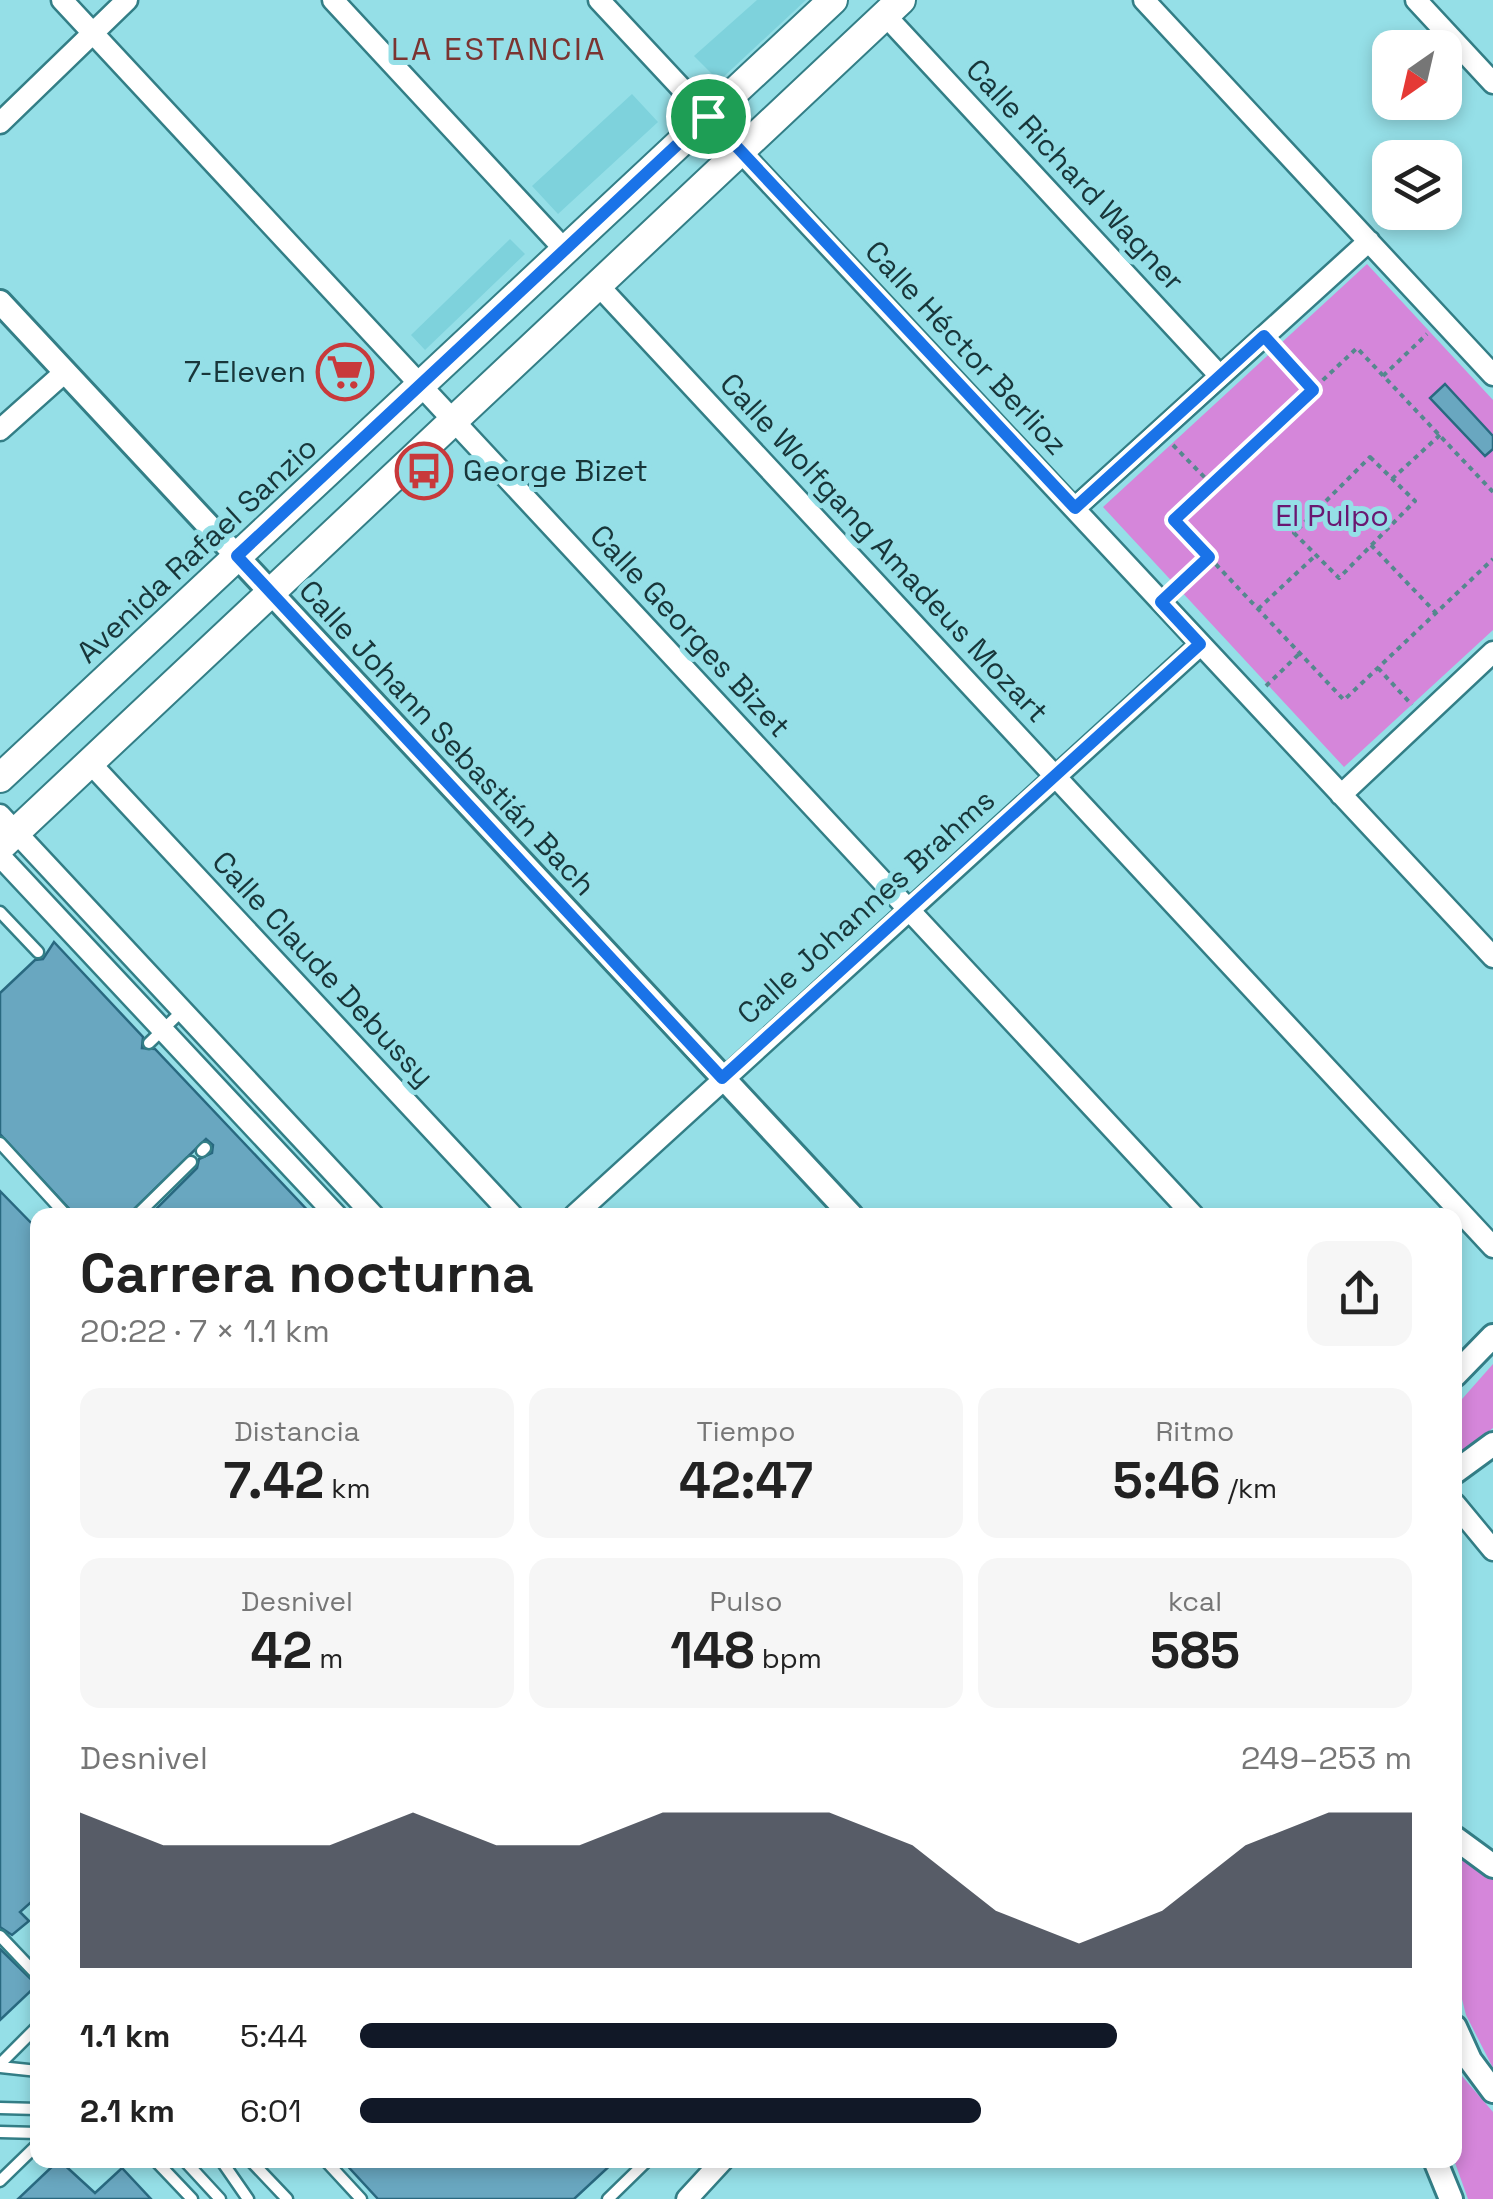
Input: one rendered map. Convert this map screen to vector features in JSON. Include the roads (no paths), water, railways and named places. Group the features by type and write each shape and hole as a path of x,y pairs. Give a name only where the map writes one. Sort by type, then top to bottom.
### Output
{"main road":[{"name":"Avenida Rafael Sanzio","path":"0,778 833,0"},
{"path":"5,831 90,764 893,8"}],"street":[{"name":"Calle Georges Bizet","path":"62,0 1186,1208"},
{"path":"0,123 127,0"},
{"path":"333,0 565,250"},
{"name":"Calle Héctor Berlioz","path":"599,0 1493,957"},
{"path":"1144,0 1492,371"},
{"path":"1416,0 1493,83"},
{"name":"Calle Richard Wagner","path":"893,8 1220,376"},
{"path":"1075,508 1368,241"},
{"name":"Calle Wolfgang Amadeus Mozart","path":"598,285 1457,1208"},
{"name":"Calle Johann Sebastián Bach","path":"0,302 844,1208"},
{"path":"0,430 65,372"},
{"name":"Calle Johannes Brahms","path":"583,1208 1200,644"},
{"path":"1342,796 1490,660"},
{"name":"Calle Claude Debussy","path":"90,764 505,1208"},
{"path":"5,831 107,932 366,1208"},
{"path":"0,856 88,948 156,1035 329,1208"},
{"path":"88,948 107,932"},
{"name":"Calle Wolfgang Amadeus Mozart","path":"1462,1214 1493,1247"},
{"path":"1462,1368 1493,1336"},
{"path":"1462,1467 1493,1444"},
{"path":"1462,1512 1493,1550"},
{"path":"1462,1843 1493,1866"},
{"path":"1462,2042 1493,2091"},
{"path":"687,2199 716,2168"},
{"path":"1439,2168 1450,2199"}],"lane":[{"path":"0,912 38,952"},
{"path":"156,1035 180,1012"},
{"path":"0,1143 60,1208"},
{"path":"144,1208 190,1162"},
{"path":"0,1936 30,1968"},
{"path":"0,2066 30,2037"},
{"path":"0,2066 30,2070"},
{"path":"0,2108 30,2109"},
{"path":"0,2132 30,2134"},
{"path":"0,2181 30,2152"},
{"path":"163,2168 192,2199"},
{"path":"191,2168 220,2199"},
{"path":"227,2168 248,2199"},
{"path":"258,2168 287,2199"},
{"path":"333,2168 362,2199"},
{"path":"608,2199 640,2168"}],"place":[{"name":"7-Eleven","path":"345,372"},
{"name":"George Bizet","path":"424,471"}],"district":[{"name":"LA ESTANCIA","path":"499,49"}],"park label":[{"name":"El Pulpo","path":"1332,516"}]}
